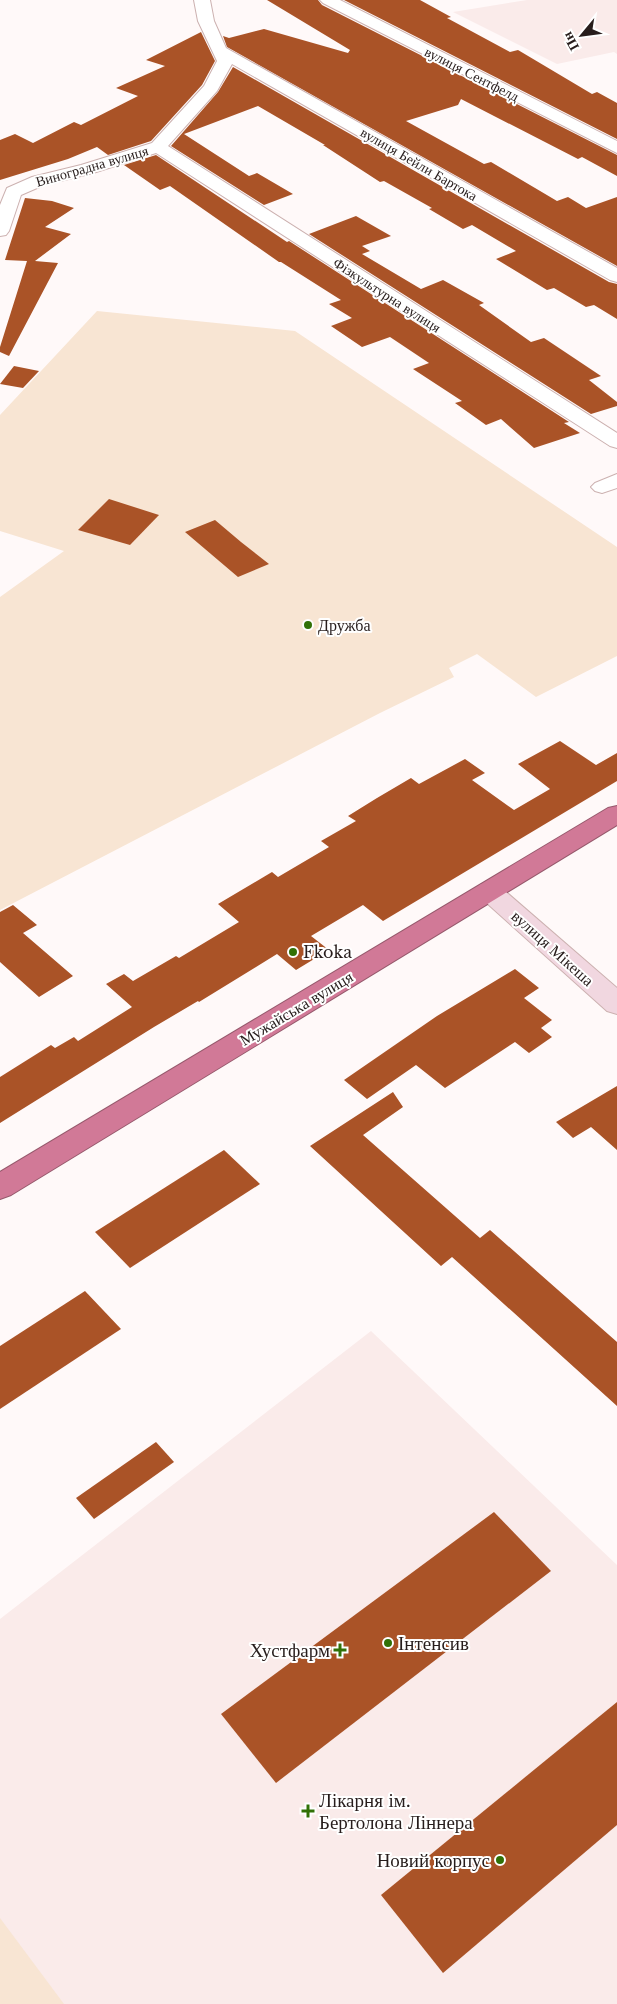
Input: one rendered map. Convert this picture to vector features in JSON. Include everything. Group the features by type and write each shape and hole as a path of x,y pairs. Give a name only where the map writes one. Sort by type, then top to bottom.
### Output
{"highway":[{"name":"Мужайська вулиця","path":"0,1187 617,814"}],"main road":[{"name":"вулиця Мікеша","path":"490,891 617,1004"}],"street":[{"name":"Виноградна вулиця","path":"0,231 13,192 38,180 87,169 158,147 211,88 225,61 206,21 202,0"},
{"name":"вулиця Сентфелд","path":"328,0 617,148"},
{"name":"вулиця Бейли Бартока","path":"220,51 617,276"},
{"name":"Фізкультурна вулиця","path":"158,147 617,442"}],"shaded area":[{"path":"527,0 617,0 617,54 614,52 557,64 453,12"},
{"name":"Дружба","path":"97,311 295,331 617,547 617,656 536,697 477,654 449,668 454,677 380,713 0,910 0,597 64,551 0,531 0,415"},
{"name":"Лікарня ім. Бертолона Ліннера","path":"371,1331 617,1565 617,2004 0,2004 0,1619"},
{"path":"0,1918 64,2004 0,2004"}],"building":[{"path":"267,0 318,0 322,5 617,155 617,176 582,157 578,159 461,99 458,105 406,121 484,164 491,162 557,201 568,197 586,208 617,197 617,266 227,47 223,36 229,38 264,29 348,53 350,50"},
{"path":"344,0 420,0 451,17 447,18 510,52 518,50 592,94 597,92 617,103 617,139"},
{"path":"201,32 215,61 202,85 151,141 108,155 97,147 68,159 0,180 0,140 15,134 33,143 74,122 81,125 138,96 116,88 165,66 146,60"},
{"path":"233,67 609,282 617,284 617,319 594,305 586,307 554,288 547,290 496,259 516,251 472,225 463,229 429,209 432,208 384,181 380,182 323,145 325,145 258,106 184,134 249,176 257,173 293,194 264,205 171,146 218,92"},
{"path":"156,155 287,242 289,241 569,422 564,423 580,433 534,448 501,419 486,425 455,403 462,401 413,369 429,363 390,337 362,347 331,326 352,318 329,304 341,300 279,262 170,186 160,190 124,165"},
{"path":"25,198 52,201 74,208 45,227 71,234 35,261 58,263 9,356 0,352 0,347 27,261 5,260"},
{"path":"356,216 391,236 362,246 370,251 362,254 421,289 443,280 484,303 479,305 531,342 544,338 601,376 589,380 617,402 617,406 591,414 309,234"},
{"path":"14,366 39,371 23,388 0,384"},
{"path":"109,499 159,515 130,545 78,530"},
{"path":"215,520 269,564 238,577 185,532"},
{"path":"560,741 596,765 617,753 617,781 383,921 363,905 311,936 329,950 296,970 277,954 154,1027 0,1123 0,1077 51,1045 55,1048 74,1037 78,1041 132,1007 106,984 124,974 133,981 176,956 179,958 239,922 218,904 272,872 278,877 329,847 321,841 356,821 348,816 411,778 419,784 465,759 485,773 472,780 514,810 550,789 518,764"},
{"path":"13,905 37,925 23,933 73,976 39,997 0,962 0,912"},
{"path":"515,969 539,988 524,998 552,1020 541,1028 552,1037 529,1053 515,1042 445,1088 416,1065 367,1099 344,1080 437,1016"},
{"path":"617,1086 617,1150 591,1127 573,1138 556,1122"},
{"path":"393,1092 403,1107 363,1135 480,1238 490,1230 617,1342 617,1406 452,1257 441,1266 310,1146"},
{"path":"224,1150 260,1184 130,1268 95,1232"},
{"path":"85,1291 121,1329 0,1409 0,1346"},
{"path":"156,1442 174,1462 94,1519 76,1498"},
{"name":"Інтенсив","path":"494,1512 551,1571 276,1783 221,1714"},
{"name":"Новий корпус","path":"617,1702 617,1825 443,1973 381,1895"}],"place":[{"name":"Дружба","path":"308,625"},
{"name":"Fkoka","path":"293,952"},
{"name":"Інтенсив","path":"388,1643"},
{"name":"Хустфарм","path":"340,1650"},
{"name":"Лікарня ім. Бертолона Ліннера","path":"308,1811"},
{"name":"Новий корпус","path":"500,1860"}]}
